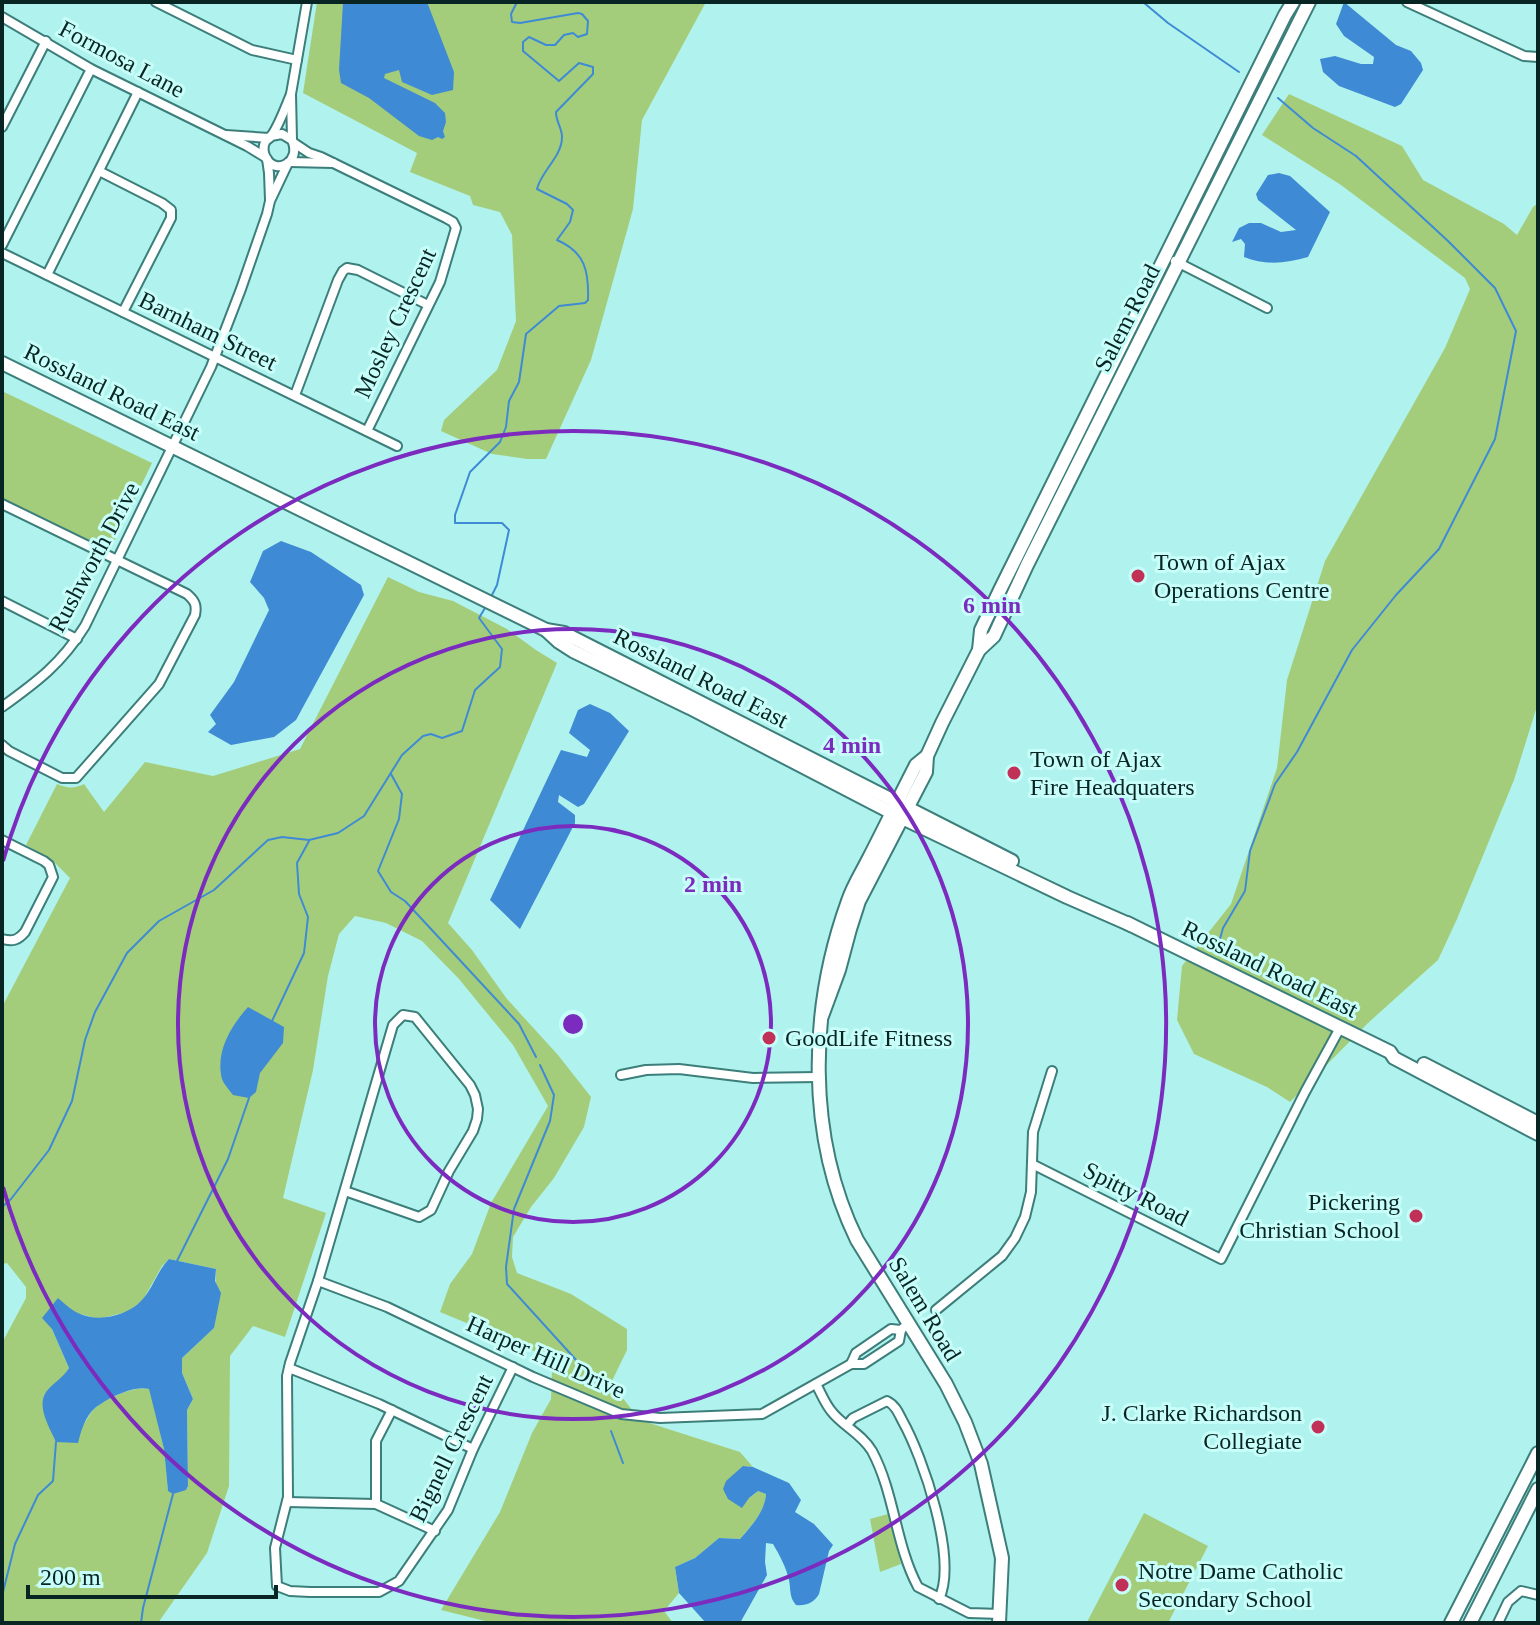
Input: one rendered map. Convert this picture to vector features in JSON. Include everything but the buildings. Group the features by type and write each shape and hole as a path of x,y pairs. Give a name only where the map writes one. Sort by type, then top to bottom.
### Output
{"main road":[{"name":"Salem Road","path":"1000,1619 1002,1558 981,1464 946,1384 905,1328 857,1240 827,1157 819,1102 819,1077 828,967 849,900 900,810 926,772 927,756 979,650 981,630 1293,2"},
{"name":"Salem Road","path":"979,650 994,636 1309,2"},
{"name":"Rossland Road East","path":"2,363 546,630 573,651 1390,1052 1394,1058 1538,1134"},
{"name":"Rossland Road East","path":"1390,1052 1396,1050 1538,1123"},
{"path":"1451,1623 1534,1471 1538,1453"},
{"path":"1470,1623 1538,1489"}],"street":[{"path":"156,2 252,50 297,60"},
{"path":"270,201 295,152 291,94 307,2"},
{"path":"1407,2 1524,56 1538,57"},
{"name":"Formosa Lane","path":"2,17 91,69 266,158"},
{"path":"2,127 46,41"},
{"path":"2,245 91,69"},
{"path":"47,275 138,92"},
{"path":"270,201 264,147 291,94"},
{"path":"270,137 282,134 293,142"},
{"name":"Formosa Lane","path":"225,135 270,137"},
{"name":"Mosley Crescent","path":"293,142 309,153 453,222 456,228 440,282 367,431"},
{"path":"266,158 277,165 289,162"},
{"name":"Mosley Crescent","path":"289,162 333,163"},
{"path":"99,171 171,210 171,218 123,312"},
{"name":"Rushworth Drive","path":"2,707 42,679 77,639 215,357 270,201"},
{"name":"Barnham Street","path":"2,253 397,446"},
{"path":"1166,257 1267,308"},
{"path":"295,395 338,280 347,268 358,270 428,305"},
{"path":"2,504 187,594 197,608 159,684 76,778 62,778 2,745"},
{"path":"2,601 77,639"},
{"path":"2,840 44,861 53,877 25,932 12,941 2,939"},
{"name":"Bignell Crescent","path":"345,1191 419,1217 431,1210 449,1171 473,1131 478,1109 470,1085 415,1017 403,1015 393,1025 287,1376 287,1502 275,1548 277,1586 290,1591 379,1592 399,1581 448,1510 473,1449 513,1367"},
{"name":"Spitty Road","path":"1032,1164 1221,1259 1340,1028"},
{"path":"621,1075 646,1070 679,1069 753,1078 819,1077"},
{"path":"936,1310 1002,1256 1015,1238 1025,1217 1031,1192 1033,1132 1052,1071"},
{"name":"Harper Hill Drive","path":"318,1281 387,1307 621,1414 660,1418 762,1414 851,1364 864,1364 899,1341 905,1328 891,1329 856,1353 851,1364"},
{"path":"289,1368 392,1410 473,1449"},
{"path":"816,1384 831,1411 858,1434 871,1451 886,1483 901,1547 916,1583 922,1590 969,1613 1000,1619"},
{"path":"847,1425 853,1418 887,1401 893,1405 907,1428 927,1474 939,1525 944,1589 939,1599"},
{"path":"376,1504 376,1441 392,1410"},
{"path":"287,1502 376,1504 435,1531"},
{"path":"1498,1623 1508,1602 1521,1591 1538,1595"}],"green space":[{"path":"317,2 706,2 642,120 633,209 591,360 546,459 492,454 441,431 444,420 497,370 516,321 512,235 500,212 473,205 470,196 410,172 417,153 303,93"},
{"path":"1289,94 1402,146 1423,180 1504,224 1517,235 1538,203 1538,703 1514,780 1438,960 1368,1023 1290,1102 1267,1087 1194,1054 1177,1020 1182,966 1231,904 1277,768 1287,680 1325,561 1445,348 1470,289 1465,278 1341,185 1262,135"},
{"path":"2,391 152,463 110,550 2,498"},
{"path":"388,577 419,592 453,601 507,629 557,663 448,923 472,950 507,999 591,1097 584,1127 554,1178 513,1237 512,1257 517,1273 571,1294 627,1329 627,1350 611,1383 640,1420 740,1452 753,1467 743,1466 749,1498 758,1491 766,1494 760,1513 740,1539 719,1538 695,1558 675,1567 679,1593 664,1611 673,1623 493,1623 441,1610 500,1512 532,1433 551,1399 552,1372 541,1354 440,1312 450,1284 472,1254 491,1203 548,1106 513,1045 459,979 422,941 386,923 355,916 339,934 328,976 313,1070 283,1198 326,1213 285,1337 253,1326 230,1356 229,1486 207,1553 158,1623 2,1623 2,1343 26,1298 26,1287 7,1263 2,1264 2,1007 70,878 52,860 26,845 57,784 77,787 84,784 104,812 145,762 213,776 300,749","holes":["169,1259 216,1269 214,1328 182,1358 182,1373 193,1399 187,1410 188,1486 186,1490 168,1491 164,1449 150,1389 129,1391 105,1401 93,1411 83,1426 45,1394 69,1368 52,1329 77,1313 98,1319 127,1312 143,1300"]},
{"path":"1144,1513 1208,1546 1168,1623 1087,1622"},
{"path":"888,1514 901,1564 880,1572 870,1519"}],"water":[{"path":"343,2 427,2 454,72 453,90 432,95 402,82 399,70 385,74 384,78 435,103 445,113 445,137 432,140 419,136 369,98 341,83"},
{"path":"1344,2 1396,45 1411,51 1421,63 1423,70 1401,104 1395,107 1339,86 1323,72 1320,59 1335,56 1361,64 1373,64 1374,57 1344,36 1336,24"},
{"path":"1279,173 1290,176 1330,212 1308,257 1276,263 1260,262 1244,257 1245,244 1241,239 1232,242 1239,228 1249,223 1261,223 1281,232 1296,230 1258,200 1256,194 1268,175"},
{"path":"281,541 311,552 361,585 364,595 296,720 274,737 231,745 208,732 216,724 210,715 234,682 269,610 264,598 250,582 263,551"},
{"path":"590,704 610,713 629,731 584,804 578,807 559,795 558,802 575,815 575,823 520,929 490,900 561,750 587,757 590,750 569,733 578,710"},
{"path":"248,1007 284,1027 283,1043 260,1073 256,1092 249,1098 233,1095 223,1081 220,1069 226,1040"},
{"path":"169,1259 216,1269 215,1281 221,1293 214,1328 182,1358 182,1373 193,1399 187,1410 188,1486 186,1490 173,1494 168,1491 164,1449 149,1389 121,1393 95,1408 86,1420 78,1443 56,1442 42,1404 46,1392 69,1368 52,1329 42,1318 58,1298 86,1316 103,1318 120,1314 141,1301"},
{"path":"743,1466 753,1467 789,1483 801,1500 795,1512 814,1524 833,1545 819,1594 812,1602 796,1605 782,1562 773,1544 766,1543 767,1575 740,1623 706,1623 679,1593 675,1567 695,1558 719,1538 740,1539 757,1518 766,1494 758,1491 742,1508 728,1499 723,1489 726,1481"}],"waterway":[{"path":"490,599 497,585 509,530 502,523 455,523 455,515 470,472 500,442 506,427 509,401 519,382 526,334 559,306 588,300 588,280 583,264 574,250 557,240 570,222 573,210 537,189 561,144 562,134 556,112 593,74 593,67 579,63 559,81 523,51 523,42 529,37 546,45 555,45 564,35 573,33 578,37 587,34 588,21 578,13 512,22 511,14 517,2"},
{"path":"1143,2 1239,72"},
{"path":"1218,946 1223,928 1245,891 1250,851 1275,784 1297,752 1352,650 1396,595 1439,549 1495,439 1516,331 1495,288 1448,241 1356,156 1313,128 1278,98"},
{"path":"2,1207 49,1150 72,1101 85,1040 95,1012 127,953 159,921 214,890 268,840 282,837 309,840 338,833 364,816 402,755 423,736 431,734 442,738 462,731 475,690 500,667 502,649 479,618 485,608"},
{"path":"391,774 402,794 399,819 378,871 391,892 405,901 519,1024 536,1057"},
{"path":"272,1021 304,953 308,917 299,894 297,863 309,841"},
{"path":"540,1065 554,1095 550,1121 514,1209 506,1267 507,1284 597,1383 599,1389"},
{"path":"177,1261 228,1159 249,1098"},
{"path":"611,1431 623,1463"},
{"path":"2,1596 15,1544 38,1495 53,1481 56,1442"},
{"path":"141,1623 173,1494"}],"place":[{"name":"Town of Ajax Operations Centre","path":"1138,576"},
{"name":"Town of Ajax Fire Headquaters","path":"1014,773"},
{"name":"GoodLife Fitness","path":"769,1038"},
{"name":"Pickering Christian School","path":"1416,1216"},
{"name":"J. Clarke Richardson Collegiate","path":"1318,1427"},
{"name":"Notre Dame Catholic Secondary School","path":"1122,1585"}]}
